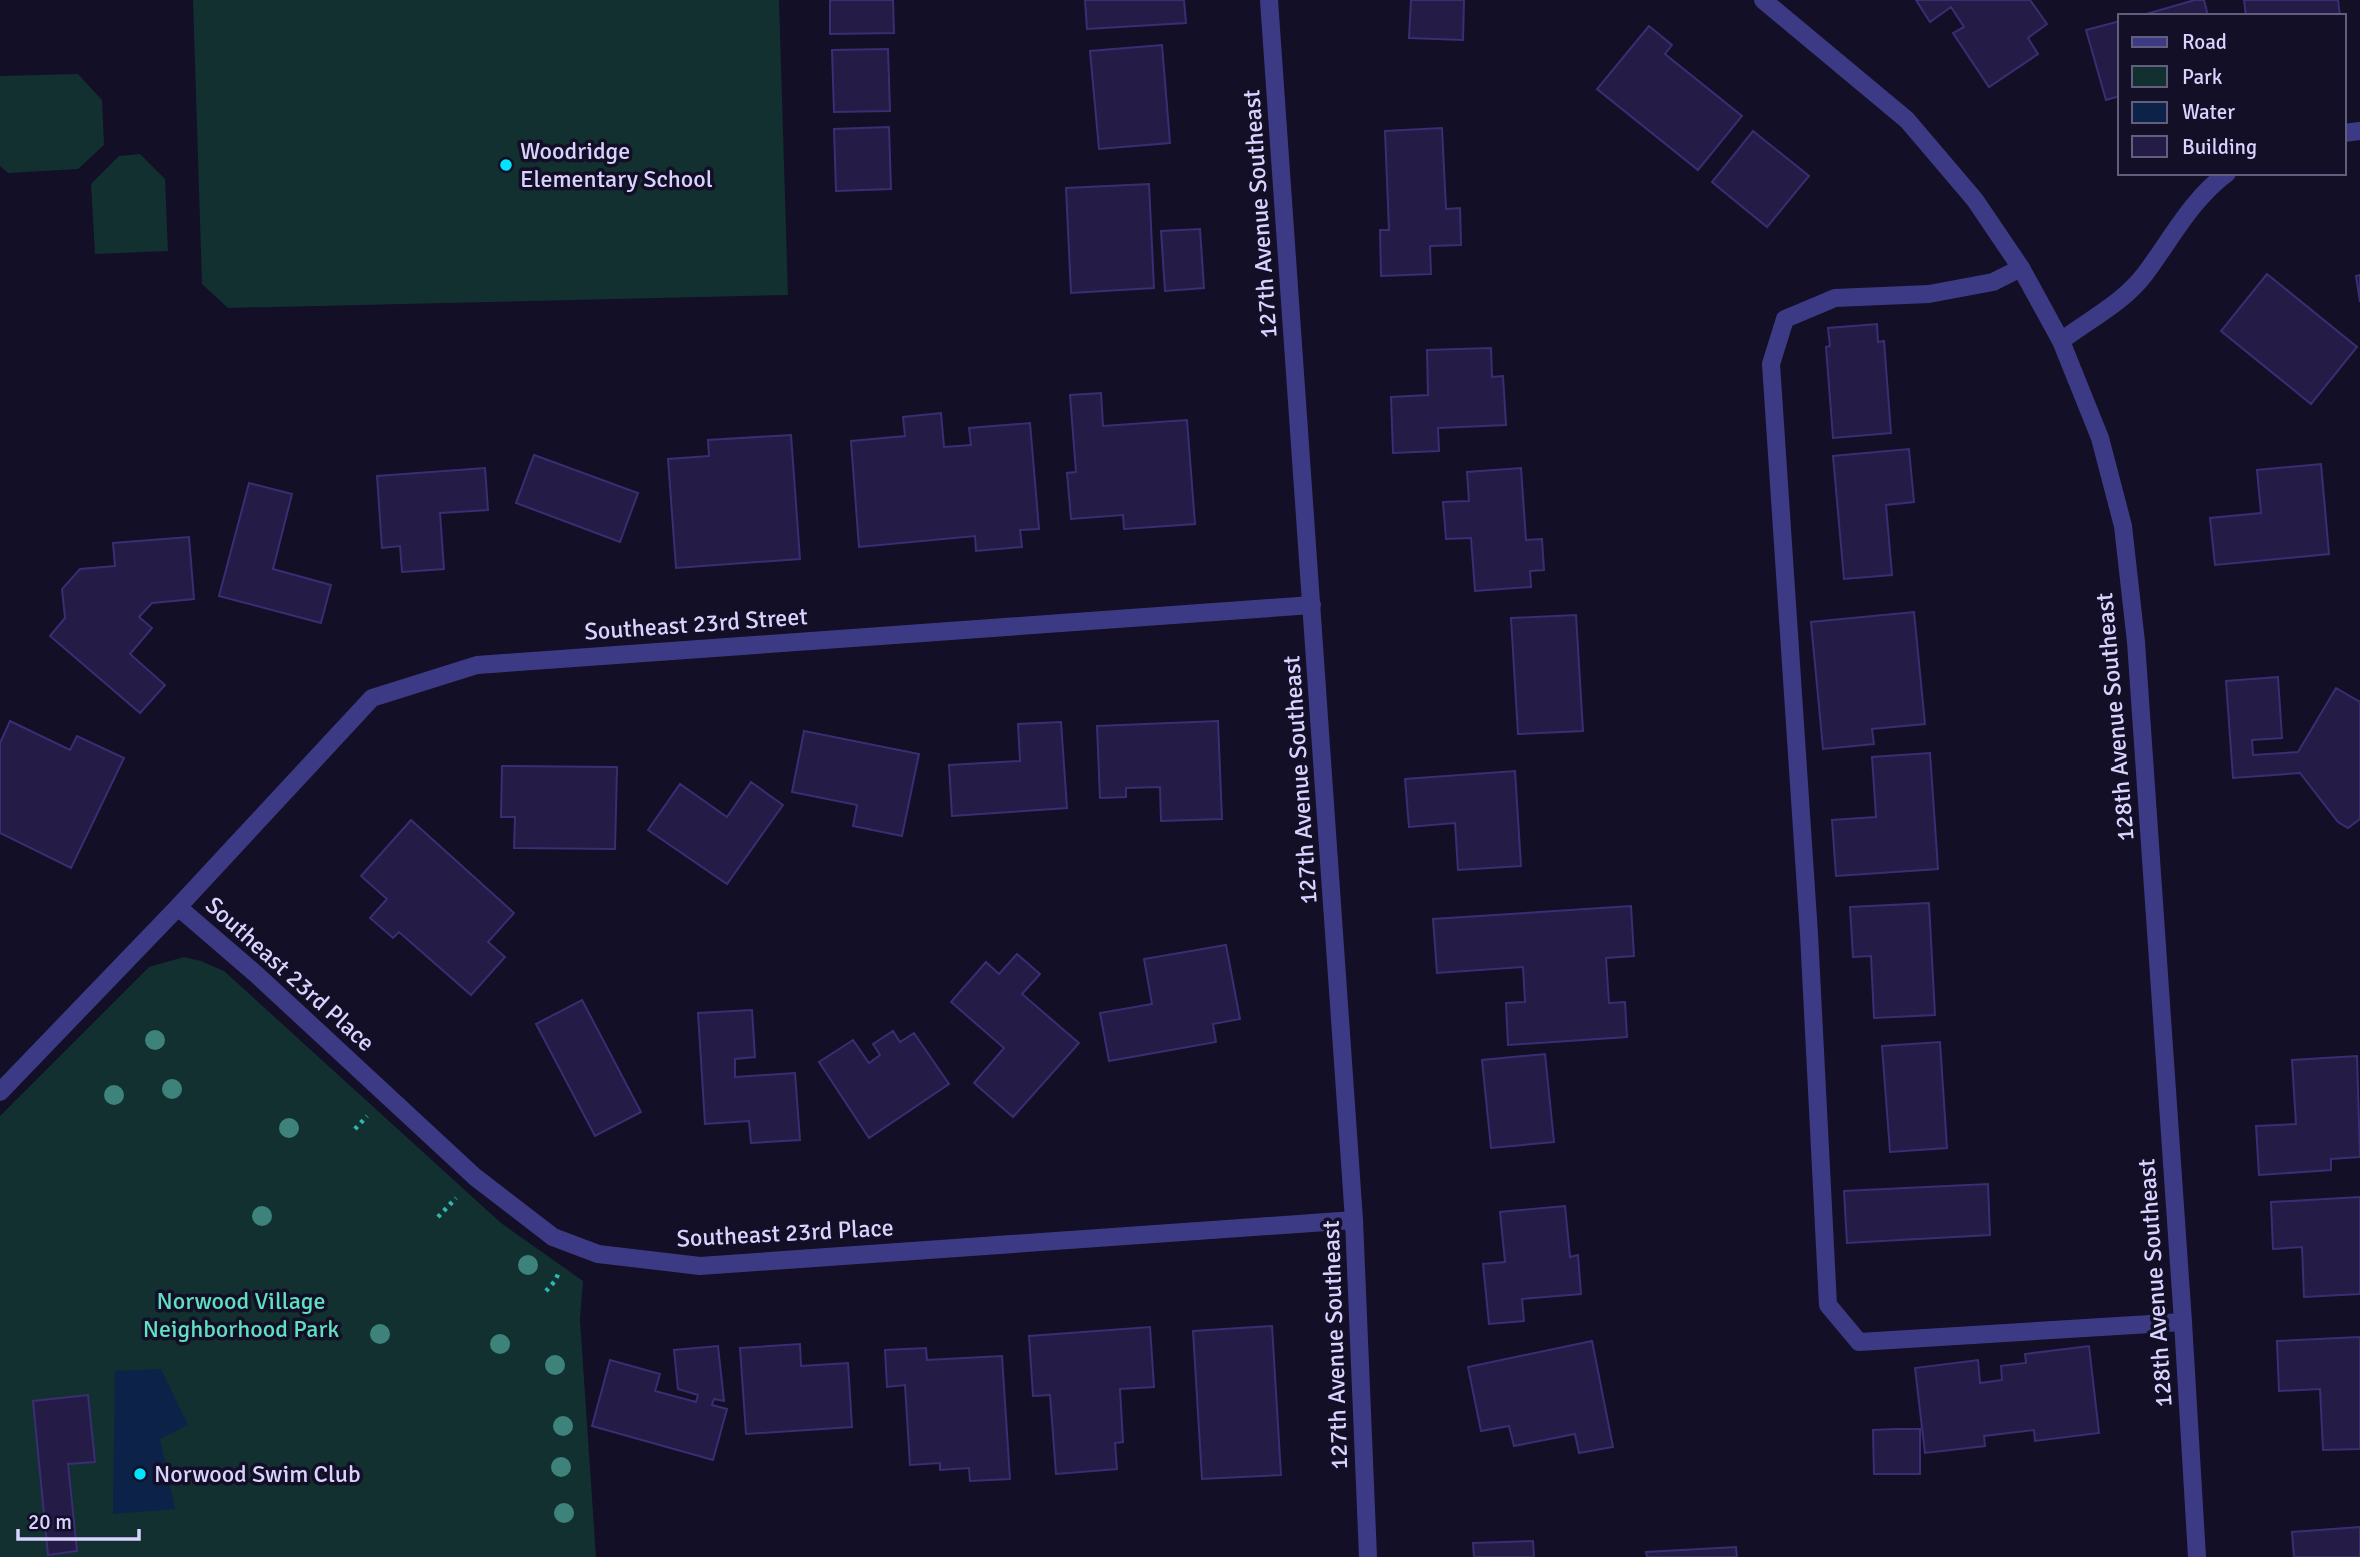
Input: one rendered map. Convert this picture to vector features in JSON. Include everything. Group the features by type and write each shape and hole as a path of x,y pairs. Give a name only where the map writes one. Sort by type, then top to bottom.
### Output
{"street":[{"name":"127th Avenue Southeast","path":"1269,0 1354,1220 1368,1557"},
{"name":"128th Avenue Southeast","path":"1763,0 1907,120 1975,200 2021,268 2061,341 2100,438 2123,526 2137,656 2197,1557"},
{"path":"2061,341 2118,303 2144,275 2179,222 2225,175"},
{"path":"2021,268 1993,282 1929,294 1835,298 1785,319 1772,364 1810,934 1828,1305 1859,1342 2183,1322"},
{"name":"Southeast 23rd Street","path":"0,1093 372,698 477,665 1312,605"},
{"name":"Southeast 23rd Place","path":"178,907 257,975 475,1177 554,1237 598,1254 700,1266 1354,1220"}],"green space":[{"path":"193,0 779,0 788,295 228,308 202,284"},
{"path":"78,74 102,100 104,145 78,169 8,173 0,166 0,76"},
{"path":"140,154 165,179 168,251 95,254 91,184 119,156"},
{"name":"Norwood Village Neighborhood Park","path":"184,957 224,971 501,1223 583,1281 580,1320 596,1557 0,1557 0,1116 149,967"}],"water":[{"name":"Norwood Swim Club","path":"161,1369 188,1425 160,1439 175,1509 113,1514 115,1371"}],"building":[{"path":"830,0 893,0 894,33 830,34"},
{"path":"1085,0 1184,0 1186,23 1087,29"},
{"path":"1411,0 1464,0 1463,40 1409,38"},
{"path":"1916,0 2030,0 2047,24 2028,38 2038,54 1989,87 1953,33 1964,27 1951,7 1930,22"},
{"path":"2195,0 2204,0 2208,14 2146,14"},
{"path":"2244,0 2338,0 2340,14 2246,14"},
{"path":"2118,22 2118,97 2106,100 2086,30"},
{"path":"1649,26 1672,45 1665,54 1742,116 1698,170 1597,89"},
{"path":"1162,45 1170,143 1099,149 1090,51"},
{"path":"888,49 890,111 834,112 832,50"},
{"path":"889,127 891,189 836,191 834,129"},
{"path":"1442,128 1446,209 1460,208 1461,245 1430,246 1431,274 1381,276 1380,230 1389,230 1385,131"},
{"path":"1753,131 1809,176 1767,227 1712,182"},
{"path":"1149,184 1154,288 1071,293 1066,188"},
{"path":"1200,229 1204,288 1165,291 1161,231"},
{"path":"2267,274 2357,347 2311,404 2221,331"},
{"path":"2360,275 2360,302 2356,276"},
{"path":"1877,324 1878,342 1884,341 1891,433 1833,438 1826,347 1830,346 1828,328"},
{"path":"1491,348 1492,377 1503,376 1506,425 1438,428 1439,451 1393,453 1391,397 1428,395 1427,350"},
{"path":"1101,393 1103,426 1187,420 1195,524 1124,529 1123,515 1071,519 1067,473 1076,472 1070,395"},
{"path":"941,413 944,447 971,445 969,428 1030,423 1039,529 1020,530 1022,547 976,551 975,536 859,547 851,441 905,436 903,417"},
{"path":"791,435 800,559 676,568 668,459 709,456 708,440"},
{"path":"1909,449 1914,502 1886,505 1892,575 1844,579 1833,456"},
{"path":"534,455 638,493 620,542 516,503"},
{"path":"2321,464 2329,554 2215,565 2210,518 2261,513 2257,470"},
{"path":"485,468 488,510 440,513 444,569 402,572 400,546 382,548 377,476"},
{"path":"1521,468 1526,540 1542,539 1544,570 1530,571 1531,587 1475,591 1471,538 1446,539 1443,502 1469,501 1467,472"},
{"path":"249,483 292,494 273,569 331,585 321,623 219,596"},
{"path":"189,537 194,599 152,603 139,617 152,628 130,654 165,685 140,713 50,636 65,618 62,589 80,569 115,566 113,543"},
{"path":"1914,612 1925,724 1872,729 1874,744 1823,749 1811,622"},
{"path":"1576,615 1583,731 1518,734 1511,618"},
{"path":"2278,677 2282,738 2252,740 2253,755 2298,752 2336,688 2360,702 2360,819 2348,828 2338,822 2300,773 2233,778 2226,681"},
{"path":"10,721 70,750 77,736 124,758 71,868 0,833 0,743"},
{"path":"1218,721 1222,819 1161,821 1160,787 1126,788 1126,797 1100,798 1097,726"},
{"path":"1061,722 1067,808 952,816 949,765 1020,761 1018,724"},
{"path":"804,731 919,754 902,836 853,826 857,805 792,792"},
{"path":"1930,753 1938,869 1836,876 1832,820 1876,817 1872,757"},
{"path":"502,766 617,767 615,849 514,848 515,817 501,817"},
{"path":"1515,771 1521,866 1458,870 1455,823 1409,827 1405,779"},
{"path":"751,782 783,805 727,884 648,830 680,784 727,817"},
{"path":"411,820 514,913 488,942 505,957 471,995 399,932 393,938 370,918 387,899 361,876"},
{"path":"1929,903 1935,1015 1874,1018 1871,956 1853,957 1850,907"},
{"path":"1631,906 1634,956 1606,958 1609,1003 1625,1002 1627,1037 1508,1045 1506,1003 1525,1002 1523,967 1437,973 1433,919"},
{"path":"1226,945 1240,1019 1213,1024 1216,1042 1109,1061 1100,1013 1152,1004 1144,959"},
{"path":"1017,954 1040,974 1022,994 1079,1043 1013,1117 974,1083 1004,1048 951,1002 986,962 999,974"},
{"path":"582,1000 641,1112 595,1136 536,1024"},
{"path":"752,1010 755,1057 735,1059 735,1077 795,1073 800,1140 751,1143 749,1121 705,1124 698,1013"},
{"path":"893,1031 900,1042 914,1033 949,1084 869,1138 819,1062 853,1040 869,1063 880,1055 873,1044"},
{"path":"1940,1042 1947,1148 1890,1152 1882,1046"},
{"path":"1545,1054 1554,1142 1491,1148 1482,1060"},
{"path":"2357,1056 2360,1157 2331,1159 2331,1170 2259,1175 2256,1126 2296,1124 2292,1060"},
{"path":"1988,1184 1990,1235 1847,1243 1844,1191"},
{"path":"2360,1197 2360,1294 2304,1297 2302,1247 2273,1249 2271,1202"},
{"path":"1565,1206 1570,1257 1578,1255 1581,1294 1522,1299 1524,1321 1489,1324 1483,1264 1505,1262 1500,1212"},
{"path":"1272,1326 1281,1475 1202,1479 1193,1331"},
{"path":"1150,1327 1154,1387 1120,1389 1123,1442 1115,1443 1117,1469 1056,1474 1050,1395 1033,1396 1029,1336"},
{"path":"2360,1337 2360,1449 2323,1450 2320,1389 2279,1391 2277,1341"},
{"path":"1592,1341 1613,1447 1579,1453 1575,1434 1514,1446 1509,1426 1481,1431 1468,1367"},
{"path":"800,1344 801,1366 848,1363 852,1427 746,1434 740,1348"},
{"path":"718,1346 724,1401 714,1399 712,1405 727,1409 713,1460 592,1426 610,1360 660,1374 655,1391 696,1402 698,1395 678,1389 674,1350"},
{"path":"2089,1346 2099,1433 2035,1441 2034,1430 1984,1436 1985,1446 1925,1453 1915,1368 1978,1360 1980,1383 2002,1380 2001,1366 2026,1363 2025,1354"},
{"path":"926,1348 927,1360 1002,1356 1010,1479 970,1481 969,1468 940,1470 940,1463 910,1465 905,1385 887,1387 885,1350"},
{"path":"88,1395 95,1462 68,1464 77,1551 48,1555 33,1401"},
{"path":"1920,1429 1920,1474 1874,1474 1873,1430"},
{"path":"2360,1527 2360,1557 2294,1557 2292,1532"},
{"path":"1533,1541 1534,1557 1474,1557 1473,1543"},
{"path":"1736,1547 1737,1557 1647,1557 1646,1552"}],"place":[{"name":"Woodridge Elementary School","path":"506,165"},
{"name":"Norwood Swim Club","path":"140,1474"}]}
